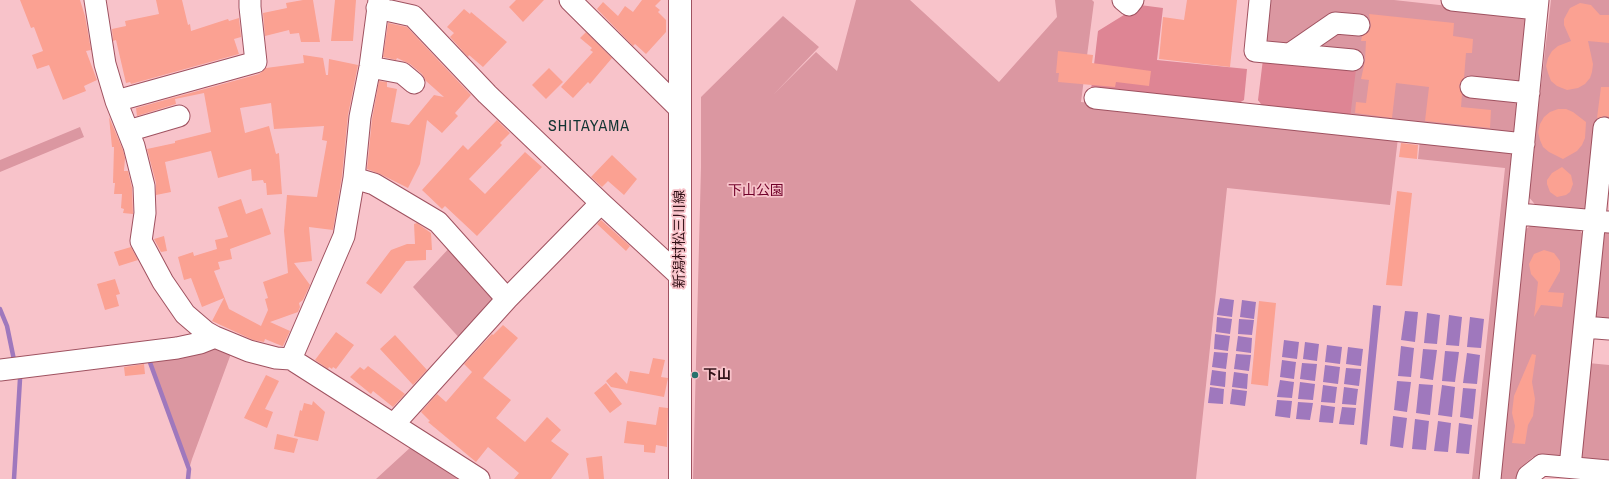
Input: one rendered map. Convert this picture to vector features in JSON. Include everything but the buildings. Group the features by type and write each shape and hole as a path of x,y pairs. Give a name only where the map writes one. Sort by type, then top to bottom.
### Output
{"main road":[{"name":"新潟村松三川線","path":"680,0 680,479"}],"street":[{"path":"95,0 105,64 116,101 134,146 144,186 145,212 142,241 163,282 185,314 206,332 215,337 249,351 276,358 291,359 479,479"},
{"path":"116,101 256,62 250,0"},
{"path":"570,0 680,109"},
{"path":"1123,0 1129,5 1133,0"},
{"path":"1260,0 1255,52 1353,60"},
{"path":"1463,1 1538,4 1518,214 1490,479"},
{"path":"291,359 344,236 354,178 360,117 370,67 378,4 412,16 488,94 601,203 679,275"},
{"path":"1290,54 1335,23 1359,25"},
{"path":"370,67 402,72 414,83"},
{"path":"1471,87 1529,93"},
{"path":"1095,98 1524,144"},
{"path":"128,131 179,116"},
{"path":"1570,467 1584,327 1602,222 1604,128"},
{"path":"354,178 374,184 438,222 507,299"},
{"path":"394,424 507,299 601,203"},
{"path":"1518,214 1602,222"},
{"path":"1584,327 1609,329"},
{"path":"0,370 177,348 200,343 215,337"},
{"path":"1527,479 1528,476 1542,465 1609,471"}],"green space":[{"name":"下山公園","path":"856,0 910,0 999,82 1057,17 1055,0 1092,0 1094,2 1081,102 1235,121 1398,138 1390,205 1227,188 1196,479 693,479 701,167 701,97 783,16 819,47 773,95 816,52 837,71"},
{"path":"1270,0 1394,0 1521,14 1529,24 1517,128 1510,134 1265,109 1258,100 1303,49 1362,22 1292,48 1264,44"},
{"path":"1551,0 1609,0 1609,127 1588,205 1579,212 1538,208 1528,196"},
{"path":"80,127 84,137 0,172 0,160"},
{"path":"1420,140 1507,149 1515,159 1481,479 1472,479 1505,168 1418,159"},
{"path":"1536,222 1576,226 1586,238 1564,451 1555,459 1533,457 1521,467 1520,479 1499,479 1526,229"},
{"path":"1609,229 1609,324 1592,323 1602,236"},
{"path":"452,245 503,299 463,342 413,287"},
{"path":"211,347 232,351 189,469 148,357"},
{"path":"1588,363 1609,365 1609,466 1585,464 1578,456"},
{"path":"412,446 464,479 376,479"}],"shaded area":[{"path":"1140,5 1163,8 1157,60 1247,69 1244,100 1234,106 1091,90 1098,31"},
{"path":"1263,59 1356,69 1350,118 1265,109 1258,100"},
{"path":"1220,298 1234,300 1232,317 1217,315"},
{"path":"1242,300 1256,302 1254,319 1240,317"},
{"path":"1373,305 1381,306 1367,445 1360,444"},
{"path":"1405,311 1418,312 1415,342 1401,340"},
{"path":"1427,313 1440,315 1437,344 1424,343"},
{"path":"1449,315 1462,317 1459,346 1446,345"},
{"path":"1217,317 1232,319 1230,334 1216,332"},
{"path":"1470,317 1484,319 1481,348 1467,347"},
{"path":"1239,319 1254,320 1252,335 1238,334"},
{"path":"1215,334 1230,336 1228,351 1214,349"},
{"path":"1238,336 1252,338 1251,353 1236,351"},
{"path":"1284,340 1299,342 1297,359 1282,357"},
{"path":"1305,342 1319,344 1317,361 1303,359"},
{"path":"1327,345 1342,347 1340,364 1325,362"},
{"path":"1401,346 1414,348 1411,377 1398,376"},
{"path":"1348,347 1363,349 1361,366 1346,364"},
{"path":"1423,349 1437,350 1433,380 1420,378"},
{"path":"1445,351 1459,352 1455,382 1442,381"},
{"path":"1214,352 1228,353 1226,369 1212,367"},
{"path":"1467,353 1480,355 1477,384 1463,383"},
{"path":"1236,354 1251,355 1249,371 1234,369"},
{"path":"1282,360 1296,362 1294,379 1280,377"},
{"path":"1302,363 1317,364 1315,381 1300,379"},
{"path":"1325,365 1340,367 1338,384 1323,382"},
{"path":"1346,368 1361,369 1359,386 1344,384"},
{"path":"1212,370 1226,372 1225,387 1210,385"},
{"path":"1234,372 1248,374 1247,389 1232,387"},
{"path":"1280,380 1294,382 1292,398 1277,397"},
{"path":"1397,381 1411,382 1407,412 1394,410"},
{"path":"1300,382 1315,384 1313,400 1298,399"},
{"path":"1419,384 1433,385 1430,415 1416,413"},
{"path":"1323,385 1337,387 1335,403 1321,402"},
{"path":"1442,385 1455,387 1452,417 1438,415"},
{"path":"1210,387 1224,389 1223,404 1208,403"},
{"path":"1344,387 1358,389 1356,405 1342,404"},
{"path":"1463,388 1476,389 1473,419 1460,417"},
{"path":"1232,389 1247,391 1245,406 1230,404"},
{"path":"1277,400 1292,401 1290,418 1275,416"},
{"path":"1298,402 1313,403 1310,420 1296,419"},
{"path":"1321,405 1335,407 1333,423 1319,422"},
{"path":"1342,407 1356,408 1354,425 1339,424"},
{"path":"1393,416 1407,418 1403,448 1390,446"},
{"path":"1415,419 1429,421 1426,450 1412,449"},
{"path":"1438,421 1451,423 1448,452 1434,451"},
{"path":"1459,423 1472,425 1469,454 1456,453"}],"waterway":[{"path":"0,309 7,326 14,360"},
{"path":"148,357 189,469 188,479"},
{"path":"14,479 20,379"}],"place":[{"name":"下山","path":"695,375"}],"district":[{"name":"SHITAYAMA","path":"589,127"}]}
